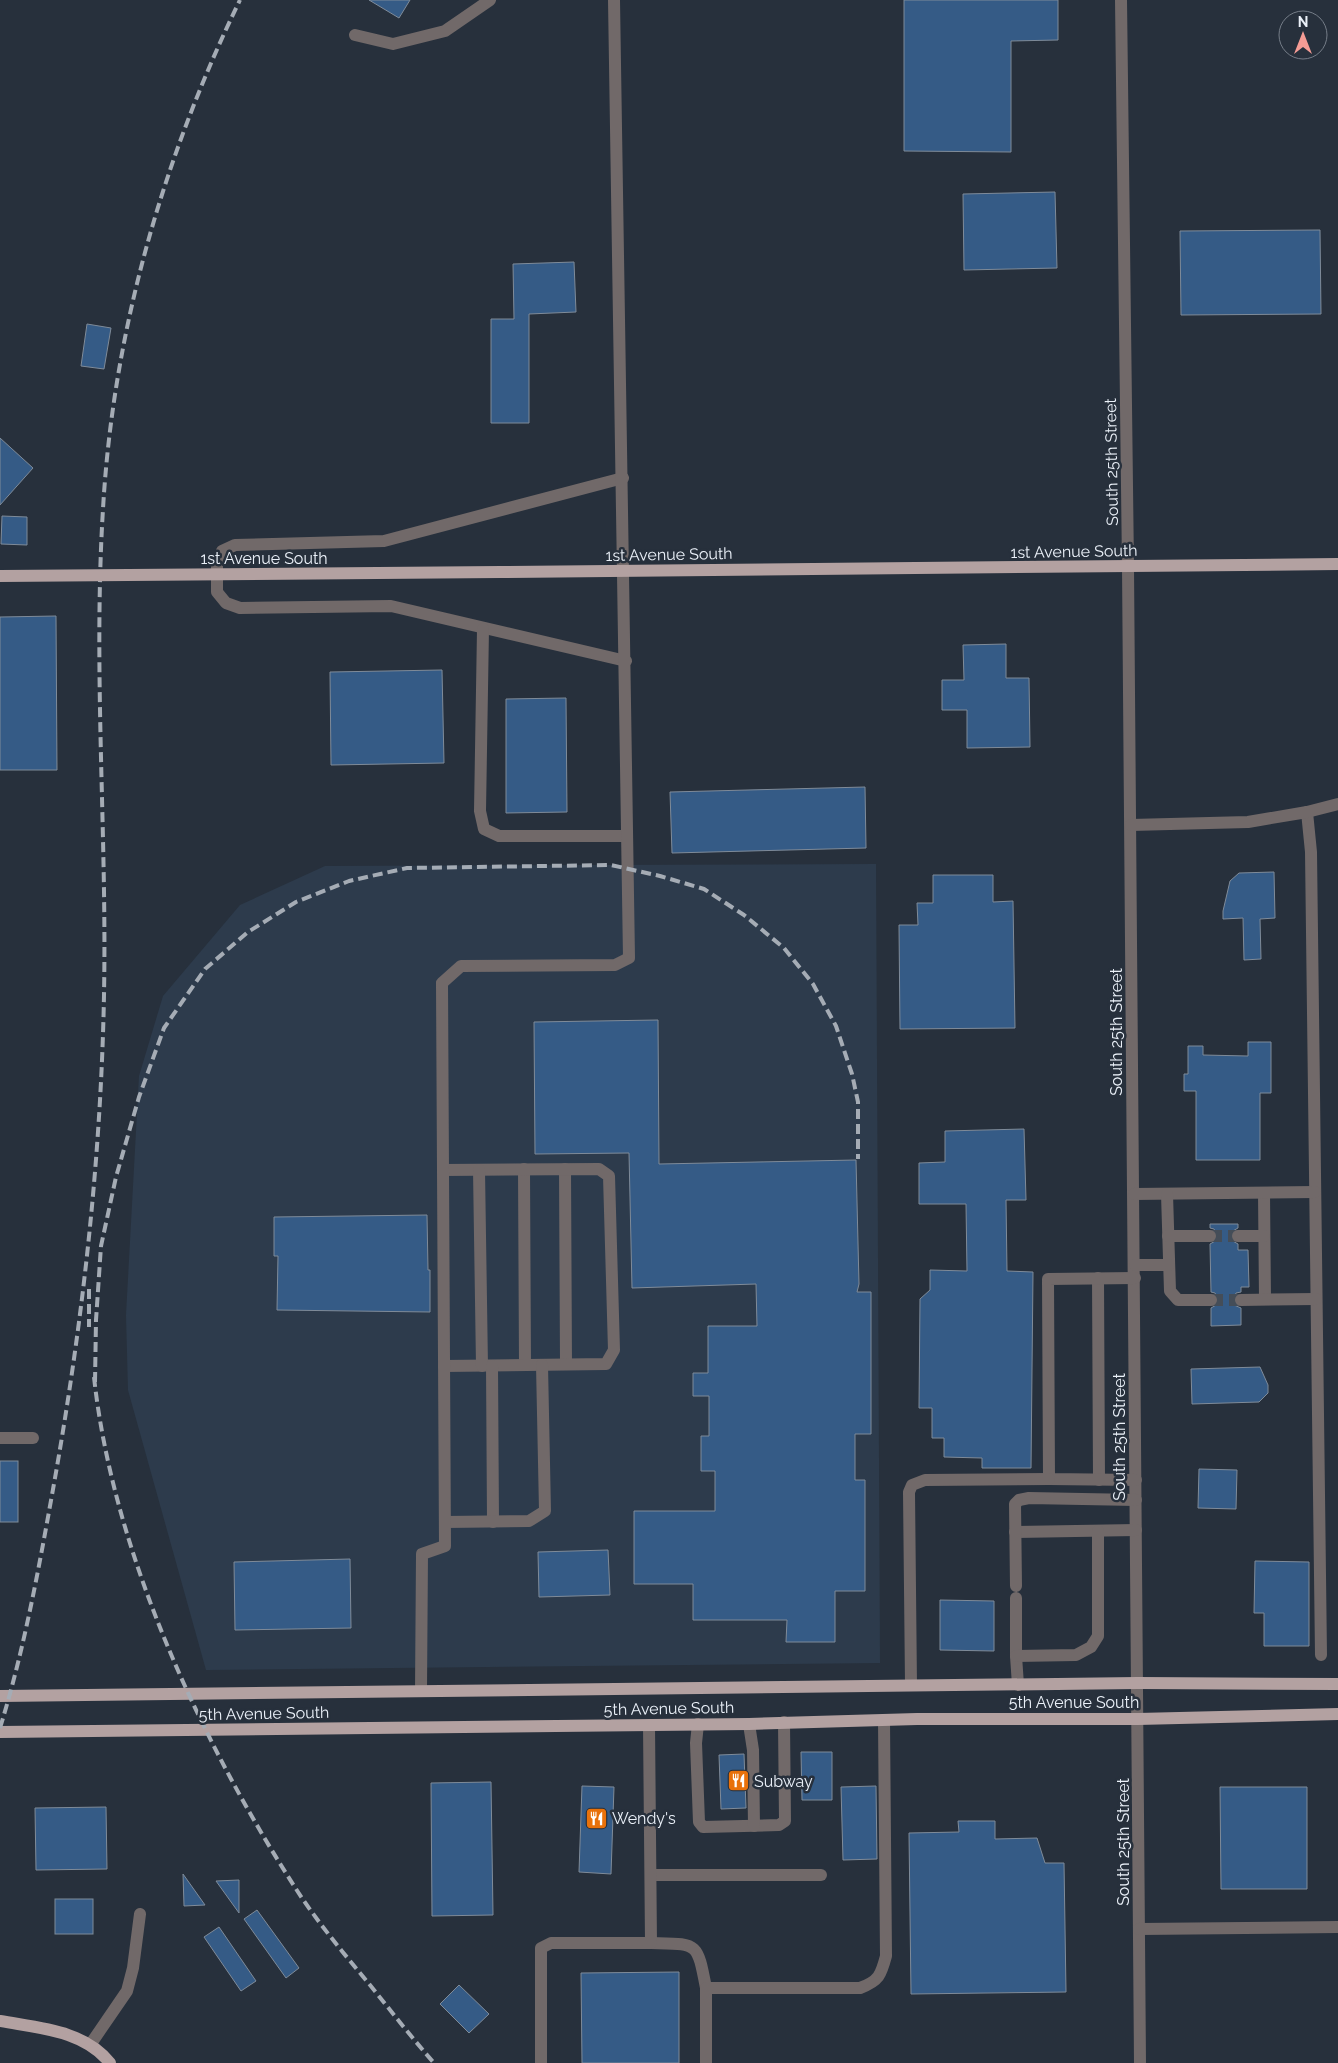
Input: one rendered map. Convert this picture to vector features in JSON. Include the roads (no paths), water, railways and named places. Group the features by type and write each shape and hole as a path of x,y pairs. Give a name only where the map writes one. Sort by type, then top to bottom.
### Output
{"main road":[{"name":"1st Avenue South","path":"0,576 1338,564"},
{"name":"5th Avenue South","path":"0,1696 1138,1683 1338,1684"},
{"name":"5th Avenue South","path":"0,1732 749,1724 884,1720 1138,1719 1338,1714"},
{"path":"0,2021 73,2036 90,2045 110,2063"}],"street":[{"path":"355,35 393,44 445,31 490,0"},
{"path":"421,1690 422,1554 445,1546 442,983 460,966 615,965 629,958 626,661 614,0"},
{"name":"South 25th Street","path":"1120,0 1131,825 1140,2063"},
{"path":"623,478 384,541 234,545 222,551 217,563 217,592 226,603 240,608 392,606 483,629 626,661"},
{"path":"483,629 480,811 484,830 499,836 627,836"},
{"path":"1131,825 1248,822 1307,812 1338,804"},
{"path":"1307,812 1311,852 1320,1654"},
{"path":"524,1169 525,1365"},
{"path":"565,1169 566,1364"},
{"path":"443,1170 599,1169 609,1176 614,1350 606,1364 444,1366"},
{"path":"479,1170 493,1522"},
{"path":"1134,1194 1315,1192"},
{"path":"1264,1193 1265,1299"},
{"path":"1167,1194 1170,1291 1178,1300 1211,1300"},
{"path":"1168,1236 1210,1236"},
{"path":"1238,1236 1264,1236"},
{"path":"1049,1480 1048,1279 1098,1278 1169,1265"},
{"path":"1098,1278 1100,1480"},
{"path":"1241,1300 1316,1299"},
{"path":"445,1522 530,1521 545,1511 542,1365"},
{"path":"0,1438 33,1438"},
{"path":"911,1686 909,1492 912,1485 925,1480 1136,1480"},
{"path":"1018,1685 1016,1656 1015,1504 1020,1500 1029,1498 1136,1500"},
{"path":"1015,1532 1136,1530"},
{"path":"1016,1656 1076,1655 1091,1647 1098,1636 1098,1531"},
{"path":"706,1988 860,1988 873,1983 882,1972 886,1956 884,1720"},
{"path":"698,1724 696,1743 699,1822 703,1827 754,1826 779,1825 784,1821 784,1722"},
{"path":"749,1724 753,1750 754,1826"},
{"path":"649,1725 651,1943"},
{"path":"650,1875 821,1875"},
{"path":"90,2045 128,1991 134,1968 140,1914"},
{"path":"1140,1929 1338,1927"},
{"path":"541,2063 541,1948 551,1943 651,1943 684,1944 696,1950 701,1962 706,1988 706,2063"}],"tunnel":[{"path":"1210,1236 1238,1236"},
{"path":"1211,1300 1241,1300"}],"railway":[{"path":"0,1728 38,1573 55,1478 82,1298 95,1177 104,995 104,874 99,630 100,570 109,443 118,377 130,312 146,247 165,184 212,60 240,0"},
{"path":"95,1382 96,1320 101,1246 116,1177 139,1097 164,1028 205,969 248,932 296,902 349,881 407,868 611,865 660,876 704,889 744,915 784,948 813,984 836,1026 852,1074 858,1102 858,1159"},
{"path":"89,1289 89,1327"},
{"path":"94,1377 104,1444 120,1511 167,1645 196,1710 228,1774 262,1835 298,1892 332,1939 434,2063"}],"place":[{"name":"Subway","path":"738,1781"},
{"name":"Wendy's","path":"596,1818"}]}
